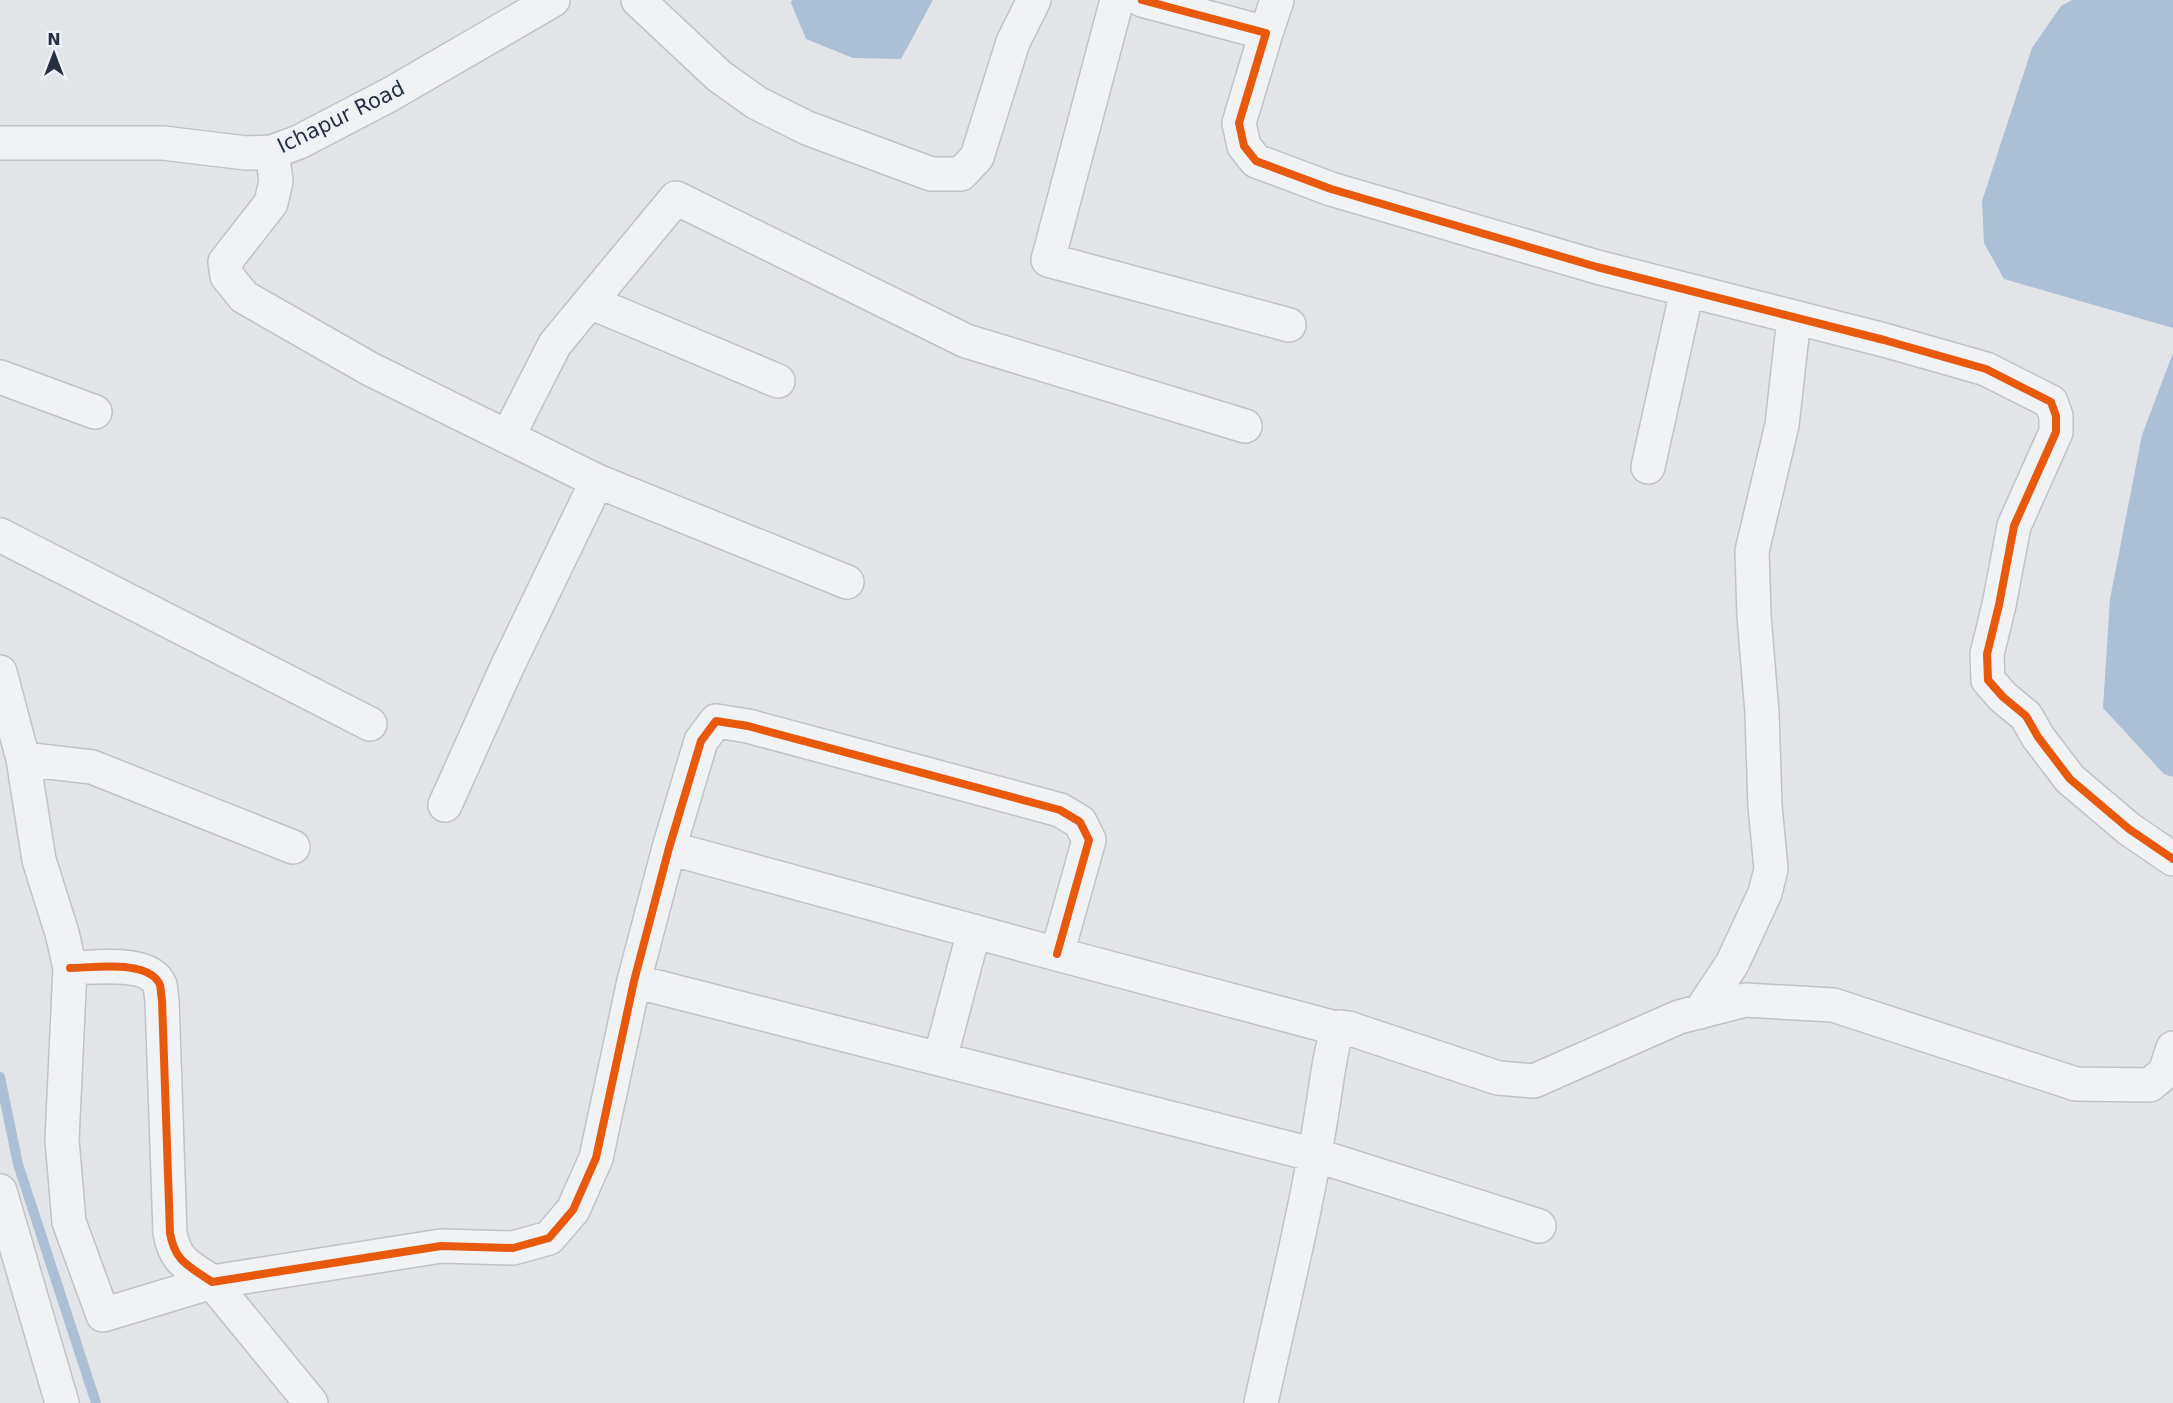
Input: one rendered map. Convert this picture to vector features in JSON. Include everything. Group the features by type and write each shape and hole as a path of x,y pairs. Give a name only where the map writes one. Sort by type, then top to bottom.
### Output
{"street":[{"name":"Ichapur Road","path":"0,143 162,143 246,153 272,152 299,142 391,94 553,0"},
{"path":"638,0 719,76 757,103 807,128 931,174 961,174 976,157 1013,42 1034,0"},
{"path":"1118,0 1048,260 1289,325"},
{"path":"1142,0 1266,33"},
{"path":"1277,0 1239,123 1244,146 1256,161 1331,189 1597,267 1884,340 1986,369 2051,402 2056,416 2056,432 2014,526 1987,654 1988,680 2003,697 2026,716 2038,737 2070,779 2129,829 2173,859"},
{"path":"272,152 276,181 272,203 225,262 227,276 244,297 370,369 597,481 847,582"},
{"path":"508,436 555,344 676,198 966,341 1245,426"},
{"path":"1648,467 1687,290"},
{"path":"590,302 778,381"},
{"path":"1700,1012 1732,964 1765,893 1771,869 1765,806 1752,551 1782,425 1794,318"},
{"path":"0,377 95,412"},
{"path":"445,805 507,667 597,481"},
{"path":"0,535 370,724"},
{"path":"0,672 23,759 39,860 62,933 70,968 62,1140 69,1222 103,1315 212,1282 441,1246 513,1248 549,1238 573,1210 596,1158 634,981 669,848 701,741 716,721 748,726 1060,810 1080,822 1089,840 1057,954"},
{"path":"23,759 92,767 293,847"},
{"path":"669,848 1339,1029 1345,1027 1498,1078 1534,1081 1680,1017 1744,1000 1833,1005 2076,1084 2150,1085 2165,1072 2173,1048"},
{"path":"940,1059 974,932"},
{"path":"70,968 144,970 160,985 172,1248 179,1259 212,1282 311,1403"},
{"path":"634,981 1315,1155 1539,1226"},
{"path":"1261,1403 1315,1155 1333,1050 1339,1029"},
{"path":"0,1191 62,1403"}],"water":[{"path":"792,0 933,0 901,59 853,58 806,39 791,3"},
{"path":"2072,0 2173,0 2173,328 2004,279 1984,243 1982,201 2032,48 2061,6"},
{"path":"2173,353 2173,777 2164,774 2103,708 2110,599 2142,435"}],"waterway":[{"path":"0,1077 18,1164 96,1403"}],"cycle path":[{"path":"1142,0 1266,33 1239,123 1244,146 1256,161 1331,189 1597,267 1884,340 1986,369 2051,402 2056,416 2056,432 2014,526 1987,654 1988,680 2003,697 2026,716 2038,737 2070,779 2129,829 2173,859"},
{"path":"70,968 133,968 145,971 160,985 170,1233 179,1257 212,1282 441,1246 513,1248 549,1238 573,1210 596,1158 634,981 669,848 701,741 716,721 748,726 1060,810 1080,822 1089,840 1057,954"}]}
